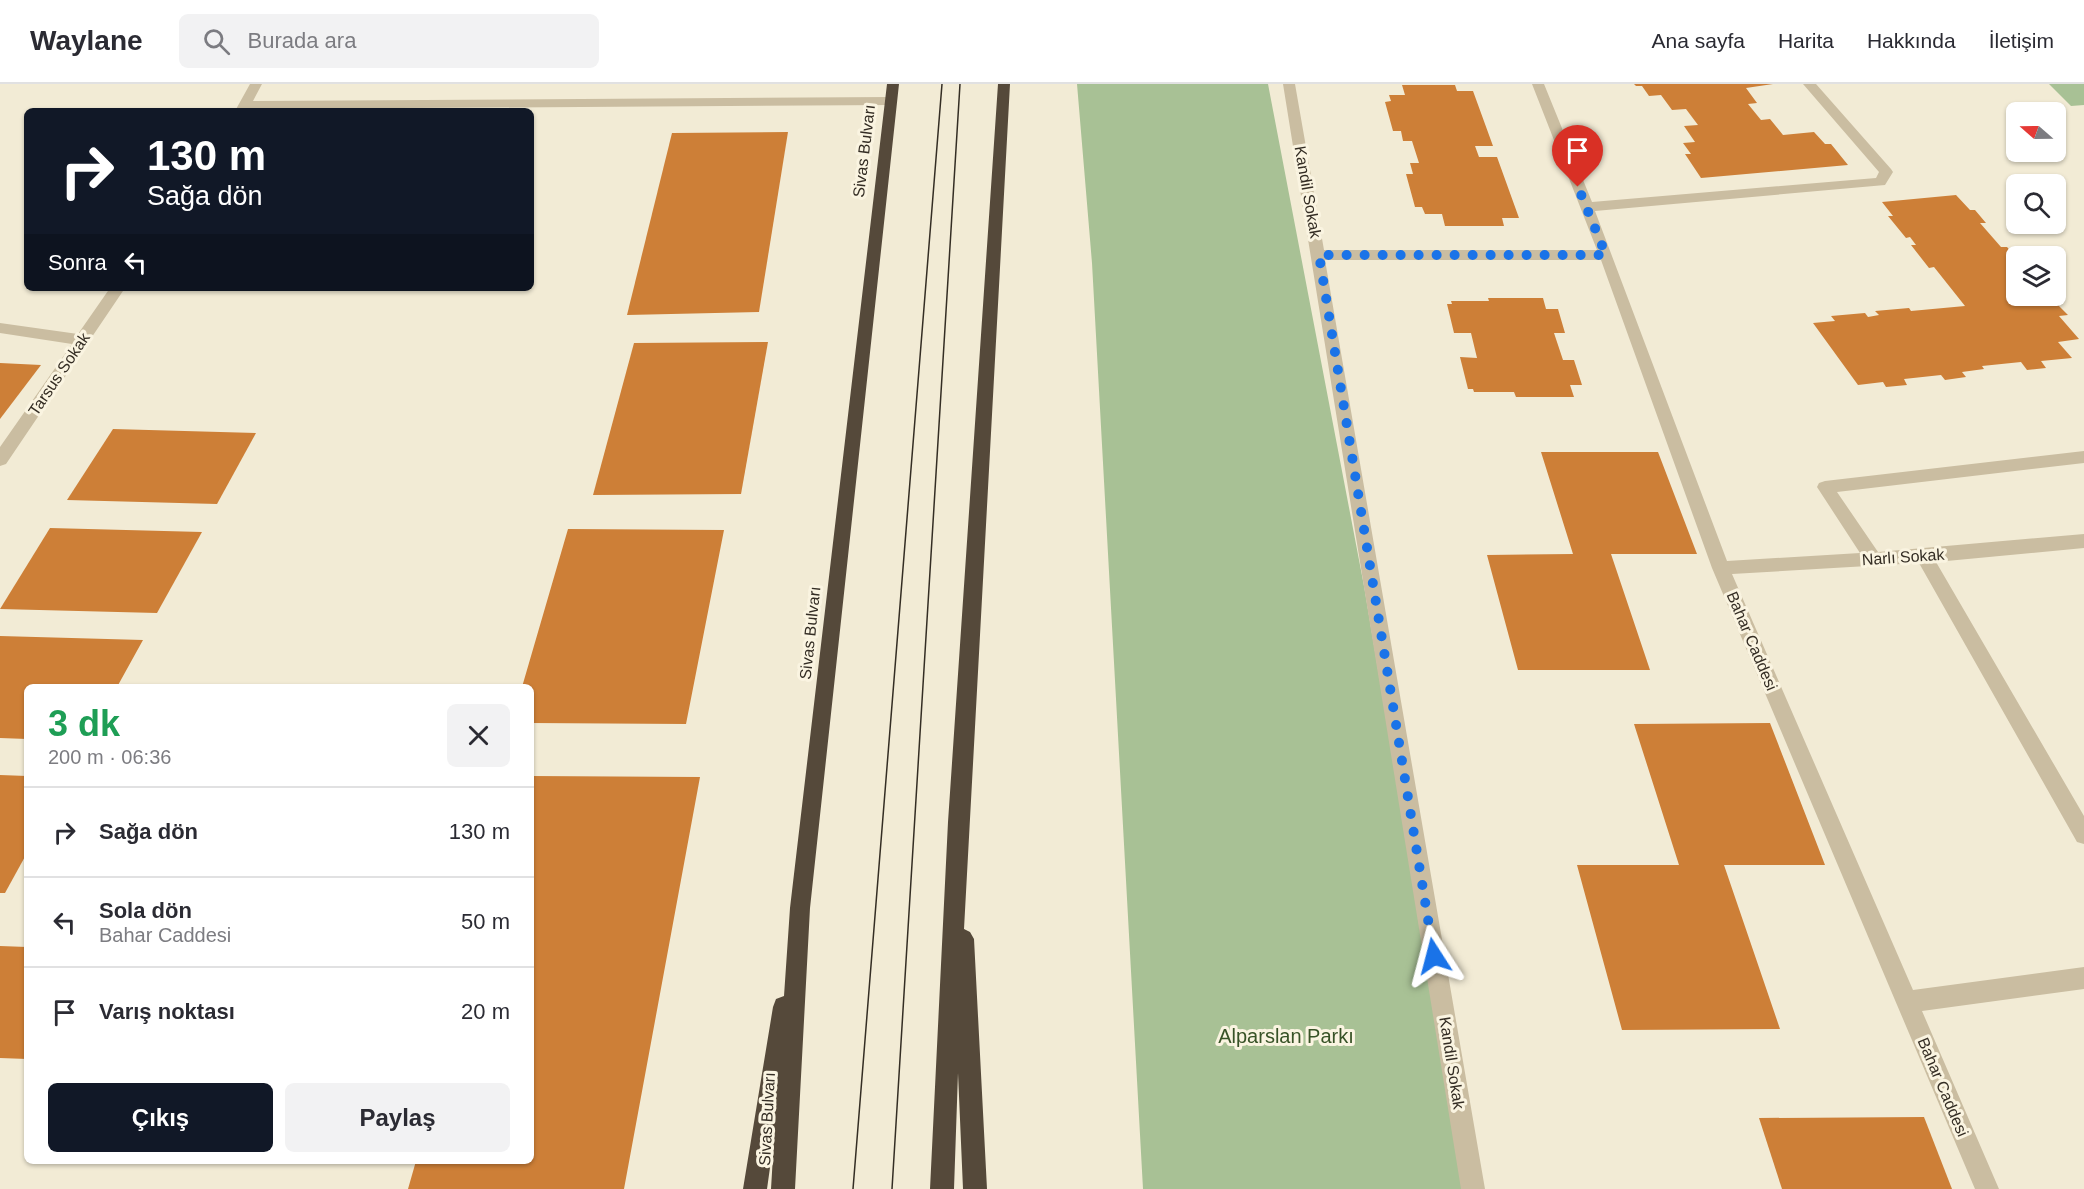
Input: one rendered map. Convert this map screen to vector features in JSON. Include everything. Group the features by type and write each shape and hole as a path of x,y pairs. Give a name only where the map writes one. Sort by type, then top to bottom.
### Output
{"highway":[{"path":"942,1189 958,822 1004,84"},
{"name":"Sivas Bulvarı","path":"783,1189 800,908 892,92"},
{"path":"958,822 975,1189"},
{"path":"755,1189 800,908"}],"street":[{"path":"256,84 243,108 892,92"},
{"name":"Kandil Sokak","path":"1289,84 1473,1189"},
{"name":"Bahar Caddesi","path":"1538,84 1606,255 1721,568 1987,1189"},
{"path":"1586,207 1880,182 1886,172 1809,84"},
{"path":"1319,255 1606,255"},
{"name":"Tarsus Sokak","path":"0,460 116,291"},
{"path":"0,328 81,340"},
{"path":"1873,560 1825,487 2084,457"},
{"name":"Narlı Sokak","path":"1721,568 1873,560 2084,540"},
{"path":"1924,556 2084,835"},
{"path":"1907,1002 2084,978"}],"green space":[{"name":"Alparslan Parkı","path":"1077,84 1268,84 1364,586 1465,1189 1143,1189 1092,263"},
{"path":"2049,84 2084,84 2084,105 2071,106"}],"building":[{"path":"1634,84 1773,84 1746,88 1757,103 1748,104 1761,120 1770,119 1783,135 1814,132 1825,144 1831,144 1848,165 1701,178 1685,154 1691,154 1683,143 1695,142 1684,126 1698,125 1686,109 1672,110 1661,95 1649,96 1642,86"},
{"path":"1402,85 1455,85 1457,91 1473,91 1493,146 1475,146 1479,157 1497,157 1519,218 1502,218 1504,226 1445,226 1442,214 1425,214 1422,207 1415,207 1406,174 1413,174 1410,163 1419,163 1412,141 1403,141 1401,131 1393,131 1385,102 1391,101 1389,95 1405,95"},
{"path":"788,132 759,312 627,315 672,133"},
{"path":"1956,195 1970,210 1975,210 1986,223 1980,223 2001,247 2006,247 2006,306 2059,306 2068,315 2059,316 2079,339 2058,342 2072,358 2041,361 2046,368 2027,370 2021,362 1982,366 1984,369 1962,372 1966,377 1945,380 1941,375 1904,379 1907,385 1886,387 1883,382 1858,385 1813,323 1835,321 1831,316 1865,313 1868,317 1879,315 1875,311 1909,308 1911,311 1965,306 1934,267 1929,268 1911,245 1916,245 1910,237 1906,238 1888,216 1893,216 1882,202"},
{"path":"1488,298 1543,298 1546,309 1558,309 1565,333 1554,333 1563,360 1574,360 1582,385 1570,385 1574,397 1516,397 1514,392 1474,392 1473,389 1468,389 1460,357 1477,358 1471,333 1454,333 1447,304 1452,304 1451,301 1489,301"},
{"path":"768,342 741,494 593,495 634,343"},
{"path":"0,363 41,365 0,419"},
{"path":"113,429 256,433 217,504 67,500"},
{"path":"1541,452 1658,452 1697,554 1611,554 1650,670 1518,670 1487,555 1573,554"},
{"path":"50,528 202,532 157,613 0,609"},
{"path":"568,529 724,530 686,724 534,723 534,684 523,684"},
{"path":"0,636 143,640 119,684 24,684 24,739 0,738"},
{"path":"1770,723 1825,865 1724,865 1780,1029 1622,1030 1577,865 1679,865 1634,724"},
{"path":"0,775 24,776 24,858 5,893 0,893"},
{"path":"534,776 700,777 624,1189 408,1189 415,1164 534,1164"},
{"path":"0,946 24,947 24,1059 0,1058"},
{"path":"1924,1117 1952,1189 1782,1189 1759,1118"}],"tram line":[{"path":"853,1189 942,84"},
{"path":"892,1189 960,84"}],"route":[{"path":"1434,956 1319,255 1606,255 1578,187"}]}
